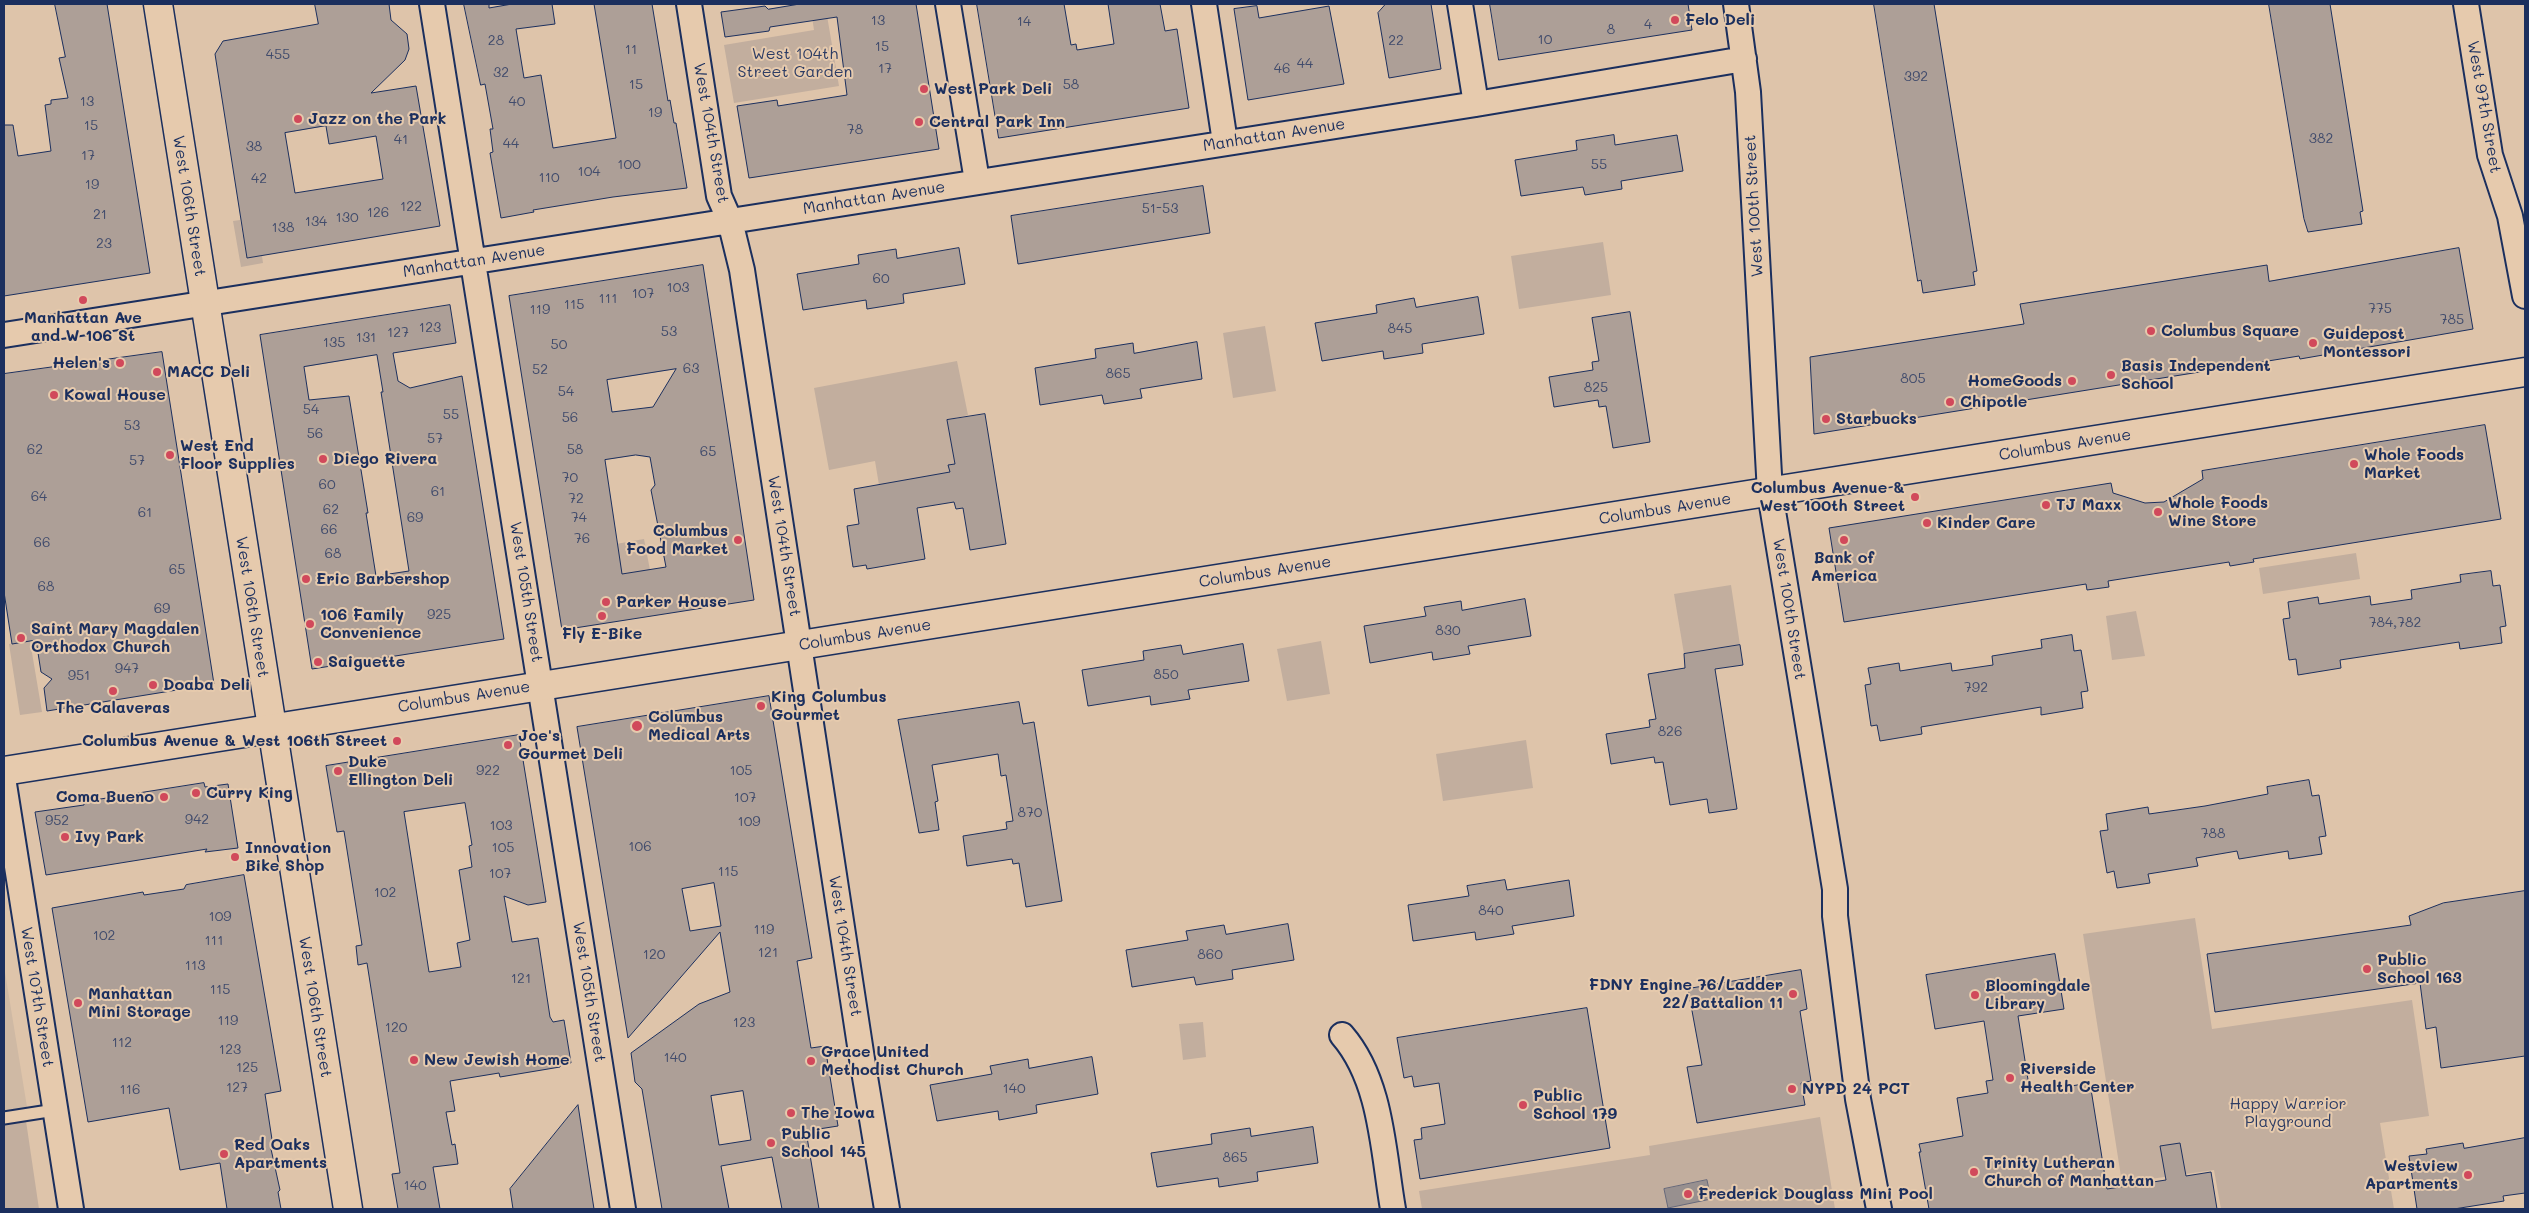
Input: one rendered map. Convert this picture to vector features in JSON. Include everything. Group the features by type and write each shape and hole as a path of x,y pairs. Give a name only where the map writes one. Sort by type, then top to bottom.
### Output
{"main road":[{"name":"West 106th Street","path":"158,4 348,1209"},
{"name":"Columbus Avenue","path":"4,771 271,727 1770,493 2525,372"}],"street":[{"name":"West 105th Street","path":"432,4 623,1209"},
{"name":"West 104th Street","path":"689,4 719,196 730,221 742,270 887,1209"},
{"path":"948,4 977,181"},
{"path":"1204,4 1226,142"},
{"path":"1460,4 1476,104"},
{"name":"West 100th Street","path":"1736,4 1748,92 1770,493 1835,889 1835,916 1858,1099 1879,1209"},
{"name":"West 97th Street","path":"2466,4 2490,155 2510,216 2525,296"},
{"name":"Manhattan Avenue","path":"4,335 1476,104 1744,59"},
{"name":"West 107th Street","path":"4,784 71,1209"},
{"path":"1342,1035 1350,1044 1368,1079 1376,1108 1393,1209"}],"lane":[{"path":"4,1118 55,1110"}],"shaded area":[{"path":"4,966 27,1107 4,1111"},
{"name":"Frederick Douglass Mini Pool","path":"1707,1180 1711,1199 1668,1208 1664,1189"}],"green space":[{"name":"West 104th Street Garden","path":"810,4 825,4 839,86 734,103 724,45 814,30"},
{"path":"240,220 247,258 262,256 263,263 241,267 233,221"},
{"path":"1603,242 1611,295 1519,309 1511,256"},
{"path":"1265,326 1276,391 1233,398 1223,333"},
{"path":"957,361 968,415 947,420 955,464 949,465 950,472 879,485 875,461 829,470 814,388"},
{"path":"644,539 650,570 555,584 549,556"},
{"path":"2356,553 2360,579 2263,594 2259,568"},
{"path":"1731,585 1740,645 1684,654 1674,594"},
{"path":"2136,611 2145,656 2112,660 2106,616"},
{"path":"30,641 42,712 20,715 9,644"},
{"path":"1321,641 1330,694 1287,701 1277,649"},
{"path":"1526,740 1533,788 1443,801 1436,754"},
{"name":"Happy Warrior Playground","path":"2195,918 2212,1029 2412,1000 2429,1116 2380,1123 2394,1209 2221,1209 2214,1170 2122,1183 2083,934"},
{"path":"1203,1022 1206,1057 1183,1060 1179,1024"},
{"path":"1820,1117 1835,1209 1422,1209 1419,1191 1650,1155 1649,1146"},
{"path":"26,1121 39,1209 4,1209 4,1125"}],"building":[{"path":"55,4 107,4 150,273 4,296 4,125 13,125 18,156 51,151 45,105 51,104 51,100 68,98 59,58 65,57"},
{"path":"315,4 389,4 391,20 407,34 409,49 405,60 371,93 416,86 440,226 247,258 215,54 223,41 318,24","holes":["326,126 329,144 376,136 383,179 295,193 285,133"]},
{"path":"464,4 489,4 489,8 512,4 552,4 555,24 516,29 524,78 541,75 553,148 616,138 594,4 652,4 668,101 670,100 674,123 676,123 687,188 613,197 533,210 534,212 501,218 490,153 493,152 490,129 493,129 485,84 481,85"},
{"path":"800,4 916,4 939,149 749,178 737,106 777,100 778,106 847,95 837,17 770,27 769,31 725,37 721,12 765,6 768,9"},
{"path":"977,4 1064,4 1071,45 1076,44 1077,50 1114,44 1108,4 1160,4 1165,31 1177,29 1189,108 999,138"},
{"path":"1386,4 1431,4 1441,69 1389,78 1378,13"},
{"path":"1490,4 1688,4 1692,30 1499,60"},
{"path":"1874,4 1934,4 1977,271 1973,272 1975,285 1923,293 1921,280 1918,281"},
{"path":"2269,4 2330,4 2363,211 2360,212 2362,224 2308,232 2304,219"},
{"path":"1257,6 1259,18 1329,6 1344,84 1248,100 1234,9"},
{"path":"1614,135 1615,145 1677,135 1683,171 1621,181 1622,189 1585,195 1583,187 1521,196 1515,160 1577,150 1576,141"},
{"path":"1203,186 1210,233 1018,264 1011,216"},
{"path":"959,248 965,284 903,294 904,303 867,309 866,300 803,310 797,274 859,264 858,255 896,249 897,258"},
{"path":"2459,248 2473,329 2300,359 2299,356 1814,434 1810,357 2024,324 2020,304 2267,265 2269,281"},
{"path":"703,265 754,600 562,630 509,296","holes":["676,369 653,407 612,412 607,380","636,455 650,457 655,485 651,490 666,567 622,574 605,460"]},
{"path":"1478,297 1484,334 1422,344 1423,353 1384,359 1383,351 1322,361 1315,323 1377,313 1376,305 1414,298 1416,307"},
{"path":"450,305 456,343 393,353 398,381 410,388 462,376 504,639 312,669 260,335","holes":["377,355 383,392 381,392 409,571 376,576 349,396 309,400 304,367"]},
{"path":"1630,312 1650,442 1613,448 1606,406 1599,407 1598,400 1554,407 1549,377 1593,370 1592,362 1599,361 1592,318"},
{"path":"1197,342 1202,379 1140,389 1142,398 1104,404 1102,395 1040,405 1035,368 1096,358 1095,349 1133,343 1134,353"},
{"path":"162,352 214,684 47,711 44,688 52,679 41,672 36,640 12,644 4,592 4,374"},
{"path":"985,414 1006,544 970,550 963,508 956,509 954,502 917,508 925,559 867,569 866,565 853,567 847,526 859,524 854,489 950,472 948,465 955,464 947,420"},
{"path":"2485,425 2501,519 2253,559 2254,562 2230,566 2229,562 2108,581 2109,587 2087,590 2086,584 1844,622 1829,528 2111,483 2113,493 2145,503 2164,502 2203,479 2202,471"},
{"path":"2491,571 2493,586 2500,585 2506,626 2500,627 2502,643 2460,649 2459,642 2340,660 2341,668 2298,675 2296,659 2289,660 2283,619 2290,618 2288,602 2318,597 2319,604 2370,596 2371,605 2412,599 2411,590 2461,582 2460,575"},
{"path":"1525,599 1531,636 1468,646 1470,654 1433,660 1432,652 1370,663 1364,626 1426,616 1424,607 1461,601 1462,610"},
{"path":"2072,635 2074,651 2081,650 2088,691 2081,692 2083,708 2041,715 2041,707 1921,727 1922,734 1880,741 1877,725 1871,726 1865,685 1871,684 1868,668 1899,663 1900,671 1951,663 1952,671 1993,665 1992,656 2042,648 2041,640"},
{"path":"1243,644 1249,681 1188,690 1190,699 1151,705 1150,696 1088,706 1082,670 1144,660 1143,651 1181,645 1183,654"},
{"path":"1740,645 1743,665 1715,669 1737,809 1709,813 1707,799 1670,805 1663,762 1655,763 1654,757 1611,764 1606,734 1650,727 1649,720 1656,719 1648,674 1685,668 1684,654"},
{"path":"769,696 812,958 797,961 811,1048 825,1046 838,1126 806,1131 819,1209 782,1209 772,1157 721,1166 729,1209 662,1209 642,1089 635,1082 631,1053 699,1004 730,992 720,932 628,1038 577,727","holes":["714,883 721,926 690,931 682,889","743,1091 751,1140 719,1145 711,1096"]},
{"path":"1019,702 1023,724 1034,722 1062,901 1026,907 1019,863 1013,864 1012,859 967,866 963,836 1007,829 1006,822 1013,821 1006,775 1001,776 998,754 932,765 938,801 935,802 939,830 919,833 898,720"},
{"path":"519,735 546,902 528,905 504,896 512,942 538,938 550,1017 553,1022 564,1020 571,1063 560,1065 560,1067 500,1077 499,1073 450,1081 455,1111 446,1112 452,1145 455,1144 458,1164 433,1167 440,1209 398,1209 392,1174 400,1173 367,963 358,965 356,946 362,945 344,831 337,832 326,766","holes":["465,803 472,845 469,846 472,867 459,870 470,940 457,943 461,967 429,972 404,812"]},
{"path":"2309,780 2312,796 2319,795 2326,836 2319,837 2322,854 2289,859 2288,851 2239,859 2237,851 2196,858 2198,866 2148,874 2150,883 2117,888 2114,871 2107,873 2100,831 2108,830 2106,814 2148,807 2149,814 2205,806 2268,794 2267,787"},
{"path":"204,783 205,787 228,784 238,848 205,852 207,849 46,875 35,812 84,805 84,802"},
{"path":"244,875 281,1091 265,1094 273,1146 271,1149 280,1190 278,1192 281,1209 227,1209 220,1163 180,1170 169,1108 88,1122 52,908 143,892 144,895 184,889 186,885"},
{"path":"1505,880 1507,890 1569,880 1574,916 1512,926 1514,934 1476,940 1475,932 1413,941 1408,905 1469,896 1467,886"},
{"name":"Public School 163","path":"2525,891 2525,1056 2441,1068 2436,1027 2426,1029 2420,983 2215,1012 2207,954 2411,925 2409,916 2443,903"},
{"path":"1288,924 1294,960 1232,970 1233,979 1196,985 1194,977 1132,987 1126,950 1188,940 1186,931 1224,925 1226,934"},
{"path":"2055,954 2064,1009 2018,1016 2029,1086 2038,1085 2039,1091 2090,1083 2107,1189 2166,1180 2160,1146 2180,1143 2186,1176 2211,1172 2217,1209 1929,1209 1919,1144 1963,1136 1957,1098 1988,1093 1986,1081 1993,1080 1984,1021 1935,1029 1926,975"},
{"path":"1801,970 1807,1009 1800,1011 1811,1081 1801,1083 1805,1105 1697,1123 1687,1067 1702,1065 1688,989"},
{"name":"Public School 179","path":"1587,1008 1610,1148 1420,1179 1414,1140 1422,1139 1421,1128 1445,1124 1439,1083 1414,1087 1412,1076 1404,1078 1397,1038"},
{"path":"1092,1057 1098,1094 1036,1105 1037,1113 999,1120 998,1111 937,1121 930,1085 992,1074 990,1066 1028,1059 1029,1068"},
{"path":"578,1105 594,1209 513,1209 510,1189"},
{"path":"1313,1127 1318,1163 1257,1172 1258,1181 1219,1187 1218,1178 1157,1187 1151,1153 1212,1144 1211,1134 1250,1128 1251,1136"},
{"name":"Westview Apartments","path":"2525,1138 2525,1193 2503,1196 2504,1201 2454,1209 2417,1209 2409,1156 2427,1154 2426,1149 2463,1143 2464,1148"}],"place":[{"name":"Felo Deli","path":"1675,20"},
{"name":"West Park Deli","path":"924,89"},
{"name":"Jazz on the Park","path":"298,119"},
{"name":"Central Park Inn","path":"919,122"},
{"name":"Manhattan Ave and W 106 St","path":"83,300"},
{"name":"Columbus Square","path":"2151,331"},
{"name":"Guidepost Montessori","path":"2313,343"},
{"name":"Helen's","path":"120,363"},
{"name":"MACC Deli","path":"157,372"},
{"name":"Basis Independent School","path":"2111,375"},
{"name":"HomeGoods","path":"2072,381"},
{"name":"Kowal House","path":"54,395"},
{"name":"Chipotle","path":"1950,402"},
{"name":"Starbucks","path":"1826,419"},
{"name":"West End Floor Supplies","path":"170,455"},
{"name":"Diego Rivera","path":"323,459"},
{"name":"Whole Foods Market","path":"2354,464"},
{"name":"Columbus Avenue & West 100th Street","path":"1915,497"},
{"name":"TJ Maxx","path":"2046,505"},
{"name":"Whole Foods Wine Store","path":"2158,512"},
{"name":"Kinder Care","path":"1927,523"},
{"name":"Columbus Food Market","path":"738,540"},
{"name":"Bank of America","path":"1844,540"},
{"name":"Eric Barbershop","path":"306,579"},
{"name":"Parker House","path":"606,602"},
{"name":"Fly E-Bike","path":"602,616"},
{"name":"106 Family Convenience","path":"310,624"},
{"name":"Saint Mary Magdalen Orthodox Church","path":"21,638"},
{"name":"Saiguette","path":"318,662"},
{"name":"Doaba Deli","path":"153,685"},
{"name":"The Calaveras","path":"113,691"},
{"name":"King Columbus Gourmet","path":"761,706"},
{"name":"Columbus Medical Arts","path":"637,726"},
{"name":"Columbus Avenue & West 106th Street","path":"397,741"},
{"name":"Joe's Gourmet Deli","path":"508,745"},
{"name":"Duke Ellington Deli","path":"338,771"},
{"name":"Curry King","path":"196,793"},
{"name":"Coma Bueno","path":"164,797"},
{"name":"Ivy Park","path":"65,837"},
{"name":"Innovation Bike Shop","path":"235,857"},
{"name":"Public School 163","path":"2367,969"},
{"name":"FDNY Engine 76/Ladder 22/Battalion 11","path":"1793,994"},
{"name":"Bloomingdale Library","path":"1975,995"},
{"name":"Manhattan Mini Storage","path":"78,1003"},
{"name":"New Jewish Home","path":"414,1060"},
{"name":"Grace United Methodist Church","path":"811,1061"},
{"name":"Riverside Health Center","path":"2010,1078"},
{"name":"NYPD 24 PCT","path":"1792,1089"},
{"name":"Public School 179","path":"1523,1105"},
{"name":"The Iowa","path":"791,1113"},
{"name":"Public School 145","path":"771,1143"},
{"name":"Red Oaks Apartments","path":"224,1154"},
{"name":"Trinity Lutheran Church of Manhattan","path":"1974,1172"},
{"name":"Westview Apartments","path":"2468,1175"},
{"name":"Frederick Douglass Mini Pool","path":"1688,1194"}]}
